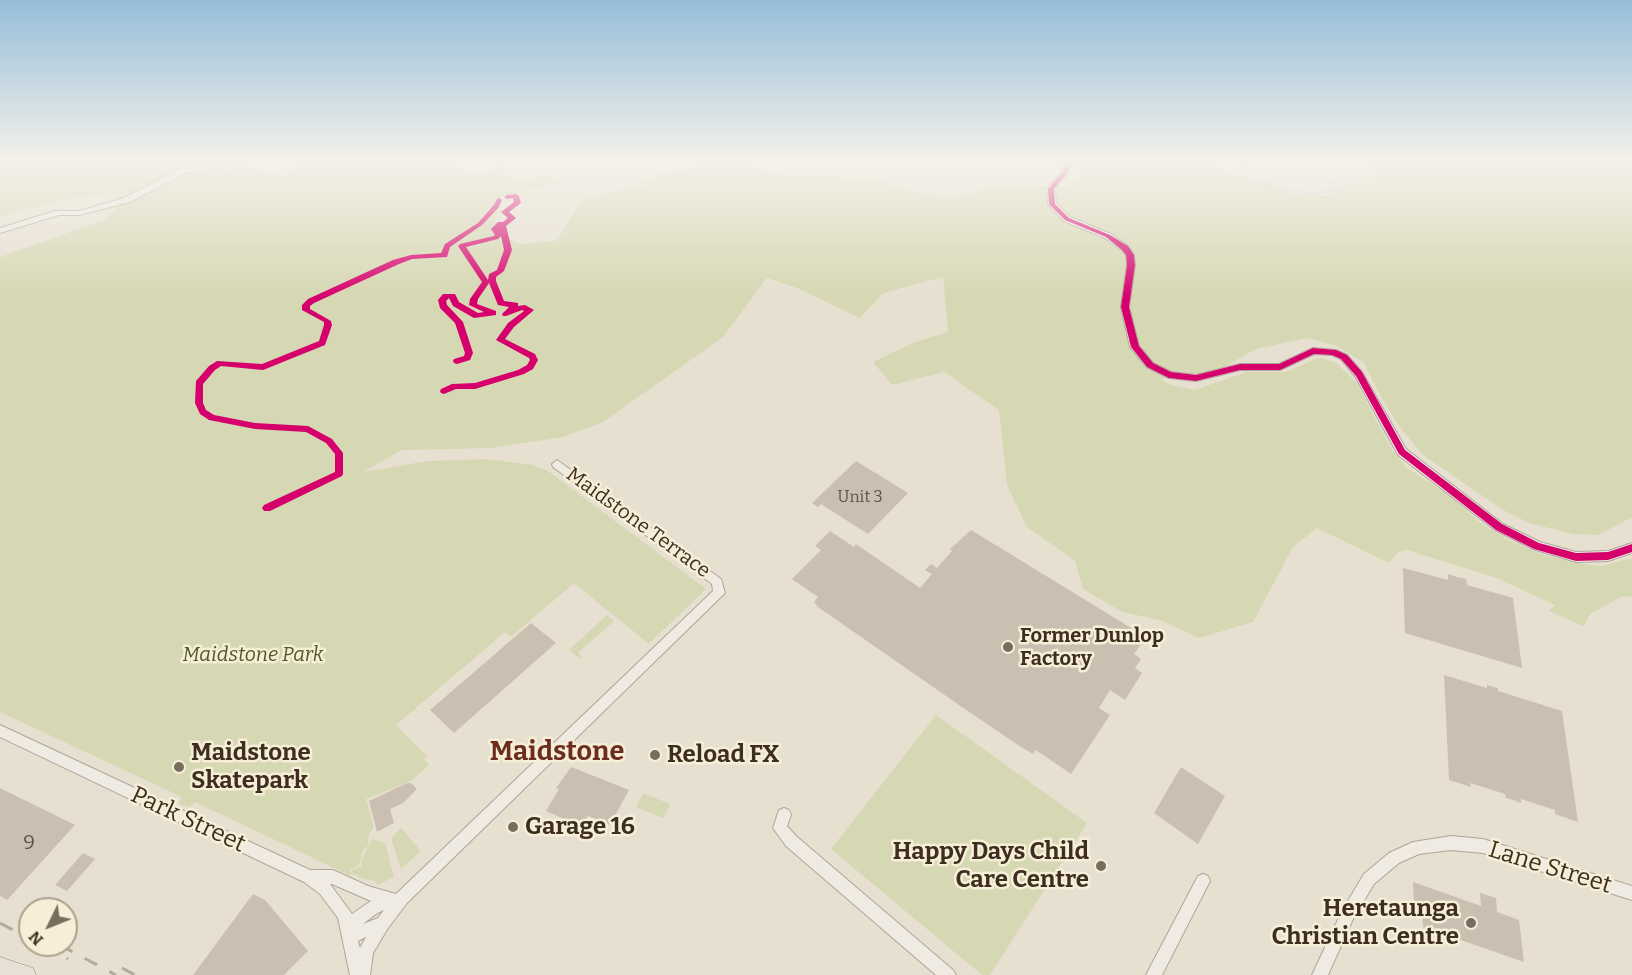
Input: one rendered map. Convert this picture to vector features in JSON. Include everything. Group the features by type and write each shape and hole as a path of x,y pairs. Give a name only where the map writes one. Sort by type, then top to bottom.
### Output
{"main road":[{"path":"5,971 26,975"}],"street":[{"path":"0,231 56,214 79,213 99,208"},
{"path":"1056,208 1067,219 1108,236 1125,248 1130,255 1131,265 1125,306 1135,347 1150,365 1169,375 1196,378 1240,367 1280,367 1313,351 1333,352 1344,357 1359,374 1402,452 1499,527 1537,546 1576,557 1608,556 1632,548"},
{"name":"Maidstone Terrace","path":"396,899 720,591 719,583 557,464"},
{"name":"Park Street","path":"0,731 309,877 331,896 345,915 360,975"},
{"path":"784,815 780,828 791,841 948,975"},
{"name":"Lane Street","path":"1320,975 1348,914 1369,879 1394,858 1418,848 1451,843 1493,848 1632,893"},
{"path":"309,877 333,877 366,893 396,899"},
{"path":"1154,975 1203,881"},
{"path":"360,975 366,951 396,899"},
{"path":"350,931 396,899"},
{"path":"350,931 383,923"}],"green space":[{"path":"0,208 34,208 0,216"},
{"name":"Maidstone Park","path":"117,208 498,208 495,220 497,233 519,244 557,241 577,208 1632,208 1632,517 1598,535 1573,534 1529,523 1503,510 1423,455 1402,430 1382,399 1364,363 1337,346 1307,338 1256,349 1198,382 1179,377 1160,379 1171,385 1195,390 1246,372 1286,372 1315,359 1323,358 1336,363 1356,382 1392,450 1406,467 1451,497 1483,525 1512,542 1541,554 1581,564 1601,566 1632,558 1632,597 1623,596 1590,614 1584,626 1549,611 1555,605 1497,578 1407,550 1398,552 1389,563 1317,528 1293,547 1253,622 1199,638 1160,620 1122,612 1083,589 1075,561 1027,527 1007,485 999,410 944,372 892,385 873,362 913,343 948,332 943,277 883,293 860,318 797,288 767,278 723,337 603,422 563,437 491,448 402,450 363,472 428,461 486,459 533,465 548,471 706,589 649,644 574,583 511,637 505,632 396,725 427,756 424,759 429,765 411,781 366,799 374,828 369,833 368,846 363,850 359,865 350,870 351,876 195,802 189,807 179,804 182,797 0,712 0,257 106,219"},
{"path":"607,615 614,621 578,653 582,657 580,659 569,650"},
{"path":"936,715 1087,823 990,975 982,975 831,849"},
{"path":"643,793 670,804 663,818 636,807"},
{"path":"401,828 421,851 401,869 391,838"},
{"path":"372,839 385,843 394,877 377,885 375,881 351,874 352,870 362,866 361,862"}],"building":[{"path":"856,461 908,493 868,534 821,504 818,507 812,503"},
{"name":"Former Dunlop Factory","path":"971,530 1146,637 1134,654 1141,659 1135,668 1142,673 1125,700 1110,690 1099,708 1110,715 1071,774 1036,750 1033,754 1021,747 818,607 814,602 818,597 792,579 821,550 815,546 830,531 854,547 856,544 920,588 932,574 925,570 931,564 937,568 952,551 950,549"},
{"path":"1403,568 1448,580 1448,574 1466,579 1467,585 1513,598 1522,668 1405,633"},
{"path":"531,623 556,643 454,733 430,710"},
{"path":"1444,675 1487,688 1487,685 1498,688 1498,691 1562,711 1578,822 1555,814 1555,810 1521,799 1521,803 1506,798 1505,794 1470,783 1471,787 1449,780"},
{"path":"571,767 629,790 610,825 588,816 582,827 546,811 559,789 556,788"},
{"path":"1181,767 1225,796 1198,844 1154,813"},
{"path":"411,783 417,789 403,803 390,809 394,823 377,832 369,801"},
{"path":"0,788 75,825 7,900 0,896"},
{"path":"83,853 95,859 67,891 55,885"},
{"name":"Heretaunga Christian Centre","path":"1413,882 1481,906 1480,893 1496,898 1497,912 1519,920 1524,962 1423,927 1422,907 1414,904"},
{"path":"253,894 265,900 308,951 284,975 193,975"}],"railway":[{"path":"0,923 18,933"},
{"path":"78,955 116,975"},
{"path":"64,957 68,959"},
{"path":"122,968 135,975"}],"cycle path":[{"path":"267,508 339,474 339,453 329,441 308,429 255,426 212,418 203,412 199,403 199,383 212,368 220,363 263,367 322,343 328,325 327,321 306,310 306,305 311,301 396,262 411,257 444,255 447,246 480,224 496,208"},
{"path":"444,391 455,386 475,386 521,372 530,367 534,360 532,356 500,340 511,325 530,310 522,307 506,314 515,305 501,303 492,281 492,276 500,271 508,250 502,225 513,218 504,212 511,208"},
{"path":"1056,208 1067,219 1108,236 1125,248 1130,255 1131,265 1125,307 1135,347 1150,365 1169,375 1196,378 1240,367 1280,367 1313,351 1333,352 1344,357 1359,374 1402,452 1499,527 1537,546 1576,557 1608,556 1632,548"},
{"path":"457,361 467,358 469,353 459,322 443,306 442,300 446,296 452,296 456,304 477,316 493,313 473,305 474,299 486,282 462,246 496,238 498,235 494,229 500,223"}],"place":[{"name":"Former Dunlop Factory","path":"1008,647"},
{"name":"Reload FX","path":"655,755"},
{"name":"Maidstone Skatepark","path":"179,767"},
{"name":"Garage 16","path":"513,827"},
{"name":"Happy Days Child Care Centre","path":"1101,866"},
{"name":"Heretaunga Christian Centre","path":"1471,923"}],"district":[{"name":"Maidstone","path":"557,752"}]}
